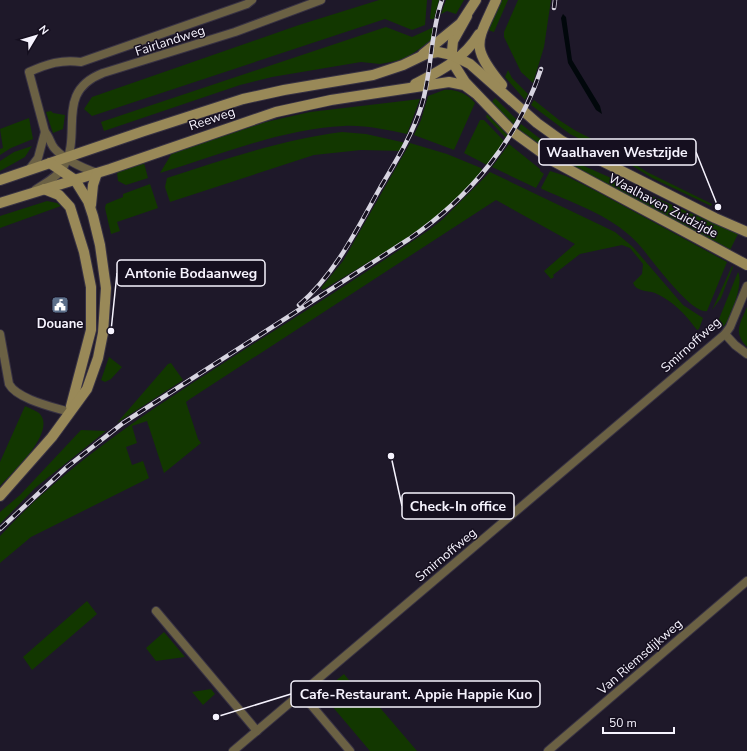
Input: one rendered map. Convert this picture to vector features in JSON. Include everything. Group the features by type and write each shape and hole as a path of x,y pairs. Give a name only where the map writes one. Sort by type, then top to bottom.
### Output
{"main road":[{"path":"457,59 452,46 456,31 476,0"},
{"path":"476,42 496,0"},
{"name":"Reeweg","path":"416,58 456,31"},
{"name":"Reeweg","path":"406,88 457,59 476,42"},
{"name":"Waalhaven Zuidzijde","path":"476,42 482,57 493,75 520,107 537,123"},
{"name":"Reeweg","path":"0,180 243,99 284,90 373,76 432,52 457,59"},
{"name":"Waalhaven Zuidzijde","path":"457,59 460,75 512,132 553,161 747,265"},
{"name":"Waalhaven Zuidzijde","path":"457,59 537,123 576,148 747,232"},
{"name":"Reeweg","path":"0,203 97,173 276,112 331,100 406,88 449,82 460,83"},
{"name":"Waalhaven Zuidzijde","path":"460,83 475,93"},
{"path":"0,496 52,437 87,389 98,358 105,318 104,275 100,245 90,209 83,192 75,180 50,163"},
{"path":"90,209 92,185 97,173"},
{"path":"44,189 59,195 70,207 84,252 91,287 91,330 69,412"}],"street":[{"name":"Fairlandweg","path":"45,132 29,72 49,64 66,60 81,62 176,30 247,4 252,0"},
{"name":"Fairlandweg","path":"67,158 74,100 80,88 91,79 235,32 321,0"},
{"path":"28,171 38,158 45,132 50,137 53,148 86,169 97,173"},
{"path":"70,141 78,149 84,152"},
{"name":"Reeweg","path":"32,193 62,170 67,158"},
{"name":"Smirnoffweg","path":"233,751 725,334 730,327 747,286"},
{"path":"0,334 9,384 12,390 23,397 69,412"},
{"path":"725,334 735,345 747,354"},
{"name":"Van Riemsdijkweg","path":"548,751 747,581"},
{"path":"156,611 257,731"},
{"path":"301,693 350,751"}],"green space":[{"path":"379,0 427,0 425,25 412,30 385,19 92,116 84,109 92,97 299,25"},
{"path":"432,0 439,0 434,19 430,19"},
{"path":"446,0 464,0 456,14 447,11 441,14"},
{"path":"502,0 508,0 494,32 488,30"},
{"path":"518,0 551,0 544,47 533,83 521,72 504,37 504,32"},
{"path":"386,27 412,37 434,27 431,41 406,58 380,64 361,62 272,77 240,85 104,131 101,122"},
{"path":"508,70 512,78 528,94 525,100 505,77"},
{"path":"444,90 453,90 461,93 469,97 475,103 454,150 414,135 421,120 428,96"},
{"path":"495,98 516,119 513,126 492,102"},
{"path":"420,99 407,134 360,126 320,128 274,137 160,173 172,153 266,122 310,112"},
{"path":"534,100 559,120 576,131 608,147 647,172 712,204 711,206 652,178 626,162 570,134 531,105"},
{"path":"51,111 53,113 65,115 63,129 53,133 46,112"},
{"path":"487,114 508,135 506,138 486,117"},
{"path":"29,118 33,139 11,148 0,155 0,149 3,148 0,129"},
{"path":"480,120 484,120 504,141 487,165 464,153"},
{"path":"521,124 547,144 584,166 738,234 730,250 561,161 518,129"},
{"path":"342,132 366,134 406,143 403,151 361,150 314,155 170,202 165,187 167,178 275,145 319,135"},
{"path":"410,143 447,154 481,168 482,170 448,207 429,222 387,251 323,290 321,288 343,261"},
{"path":"509,144 544,174 536,188 492,167"},
{"path":"32,146 25,157 0,171 0,161 14,152"},
{"path":"144,163 148,178 126,185 118,181 117,172"},
{"path":"550,171 566,176 596,191 727,262 707,311 700,310 682,296 641,247 620,228 582,206 542,189 541,188"},
{"path":"490,172 615,232 633,247 683,305 703,318 699,329 697,330 683,313 673,304 655,293 639,289 635,286 633,283 642,274 643,264 630,248 622,245 580,254 553,275 554,277 551,279 544,271 575,244 496,200 186,402 198,439 201,443 164,473 147,421 132,426 137,443 126,447 132,465 143,461 149,478 31,537 0,563 0,536 50,487 77,465 161,404 429,230 443,219"},
{"path":"150,184 158,208 117,222 120,231 111,234 105,208 106,204 123,197 123,194"},
{"path":"47,201 57,203 61,206 0,228 0,216"},
{"path":"732,266 733,267 721,298 712,310"},
{"path":"738,272 739,283 736,300 730,317 723,327 719,319"},
{"path":"747,307 747,347 740,337 739,328"},
{"path":"109,357 122,367 111,379 105,382 101,380"},
{"path":"171,363 183,380 117,423 168,364"},
{"path":"25,406 39,413 43,421 43,430 38,441 23,462 0,486 0,462"},
{"path":"81,430 106,431 35,488 0,524 0,512 20,495"},
{"path":"87,601 97,614 32,670 23,657"},
{"path":"164,632 185,657 156,661 146,648"},
{"path":"344,674 358,691 364,689 417,751 370,751 321,693"},
{"path":"211,689 215,694 203,705 192,692"}],"shaded area":[{"path":"563,14 566,17 572,60 600,106 602,114 596,110 568,63 561,18"}],"railway":[{"path":"299,305 324,279 345,250 409,137 422,104 428,78 435,26 442,0"},
{"path":"554,8 555,0"},
{"path":"0,529 67,467 123,423 409,239 431,223 471,186 505,143 519,120 541,69"}],"place":[{"name":"Waalhaven Westzijde","path":"718,207"},
{"name":"Douane","path":"60,305"},
{"name":"Antonie Bodaanweg","path":"111,331"},
{"name":"Check-In office","path":"391,456"},
{"name":"Cafe-Restaurant. Appie Happie Kuo","path":"216,717"}]}
